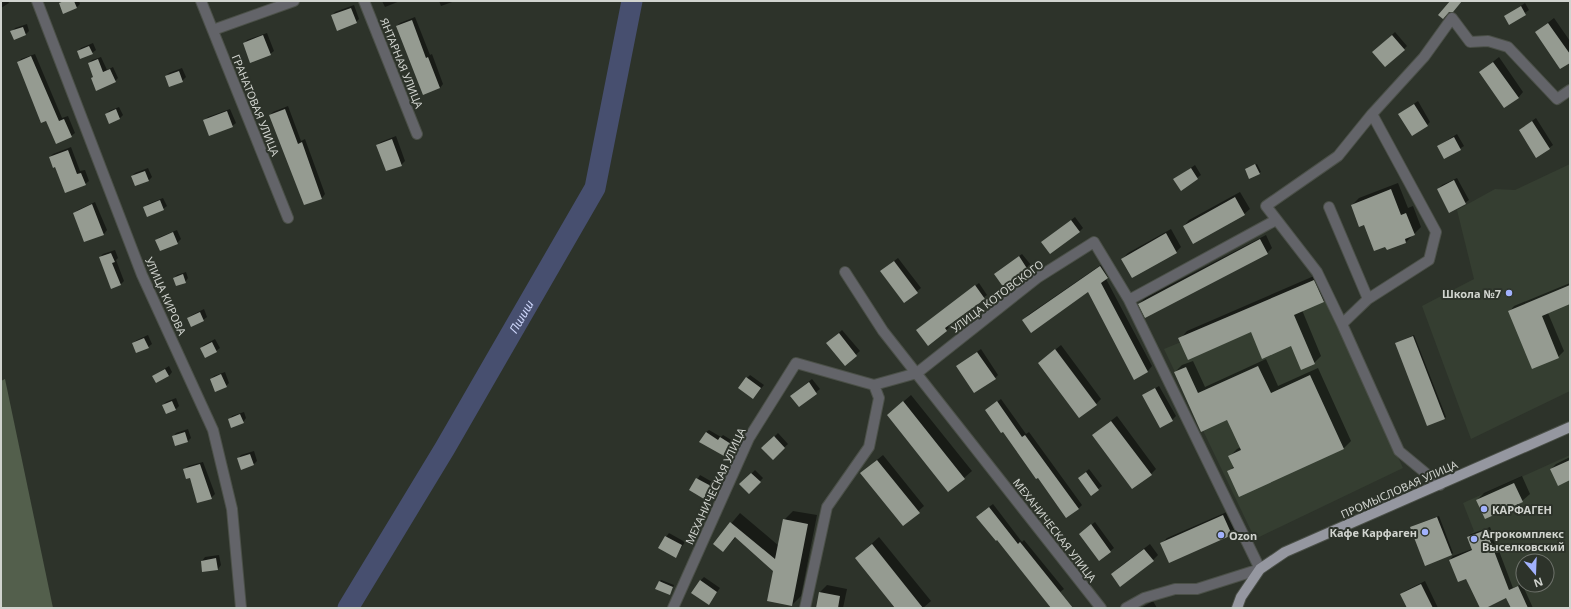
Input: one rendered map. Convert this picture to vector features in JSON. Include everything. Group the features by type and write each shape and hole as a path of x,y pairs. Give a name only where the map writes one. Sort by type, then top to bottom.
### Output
{"main road":[{"name":"ПРОМЫСЛОВАЯ УЛИЦА","path":"1237,608 1240,597 1260,569 1285,552 1570,428"}],"street":[{"name":"УЛИЦА КИРОВА","path":"37,1 142,274 213,430 232,509 241,608"},
{"name":"ГРАНАТОВАЯ УЛИЦА","path":"201,1 288,218"},
{"path":"213,30 294,1"},
{"name":"ЯНТАРНАЯ УЛИЦА","path":"364,1 417,134"},
{"path":"1440,485 1399,451 1317,272 1266,206 1338,156 1372,114 1424,57 1452,18 1470,42 1488,41 1508,47 1557,99 1570,90"},
{"path":"1342,324 1368,300 1429,260 1436,232 1372,114"},
{"path":"1329,207 1368,300"},
{"path":"1126,608 1144,598 1175,589 1197,589 1260,569 1129,300 1276,220"},
{"name":"УЛИЦА КОТОВСКОГО","path":"917,373 1037,278 1094,242 1129,300"},
{"name":"МЕХАНИЧЕСКАЯ УЛИЦА","path":"845,272 883,331 1101,608"},
{"name":"МЕХАНИЧЕСКАЯ УЛИЦА","path":"673,608 749,438 796,363 874,385"},
{"path":"805,608 827,507 869,447 879,398 874,385 917,373"}],"shaded area":[{"name":"Школа №7","path":"1570,164 1570,391 1471,439 1422,306 1474,279 1457,210 1495,189 1515,190"},
{"path":"1320,285 1403,468 1255,539 1164,349"},
{"path":"5,379 53,608 1,608 1,381"},
{"path":"1570,455 1570,608 1511,608 1495,576 1488,579 1471,533 1474,531 1463,503"}],"building":[{"path":"64,1 74,1 77,8 63,14 59,3"},
{"path":"1450,1 1462,1 1453,12 1449,12 1443,19 1438,15"},
{"path":"1521,6 1526,15 1509,25 1504,16"},
{"path":"351,8 357,23 337,31 331,15"},
{"path":"412,20 426,58 428,57 440,88 423,95 396,26"},
{"path":"1548,23 1570,54 1570,63 1560,69 1535,32"},
{"path":"23,27 26,35 14,40 10,31"},
{"path":"263,35 271,55 250,63 243,43"},
{"path":"1392,35 1405,50 1385,67 1372,52"},
{"path":"89,46 93,54 80,59 77,51"},
{"path":"31,56 59,121 64,119 72,137 56,144 46,121 41,123 17,62"},
{"path":"98,59 103,72 110,69 116,82 96,91 91,78 93,77 88,63"},
{"path":"1493,62 1519,98 1504,108 1479,72"},
{"path":"179,71 183,82 169,87 165,76"},
{"path":"1414,104 1428,126 1412,136 1398,114"},
{"path":"116,109 120,119 109,124 105,114"},
{"path":"285,109 298,144 302,142 322,199 304,205 269,115"},
{"path":"227,111 233,127 209,136 203,120"},
{"path":"1532,121 1550,149 1536,158 1519,130"},
{"path":"1454,137 1461,150 1444,159 1437,146"},
{"path":"392,139 402,166 386,171 376,145"},
{"path":"68,150 77,174 81,173 86,185 65,193 55,167 53,168 49,157"},
{"path":"1255,164 1260,174 1249,179 1245,169"},
{"path":"1191,168 1198,179 1181,191 1173,179"},
{"path":"145,171 149,181 135,186 131,176"},
{"path":"1454,180 1466,204 1449,213 1437,189"},
{"path":"1391,189 1401,215 1406,213 1415,235 1405,239 1406,243 1387,250 1385,247 1374,251 1364,225 1359,227 1351,205"},
{"path":"1235,197 1245,215 1193,244 1183,226"},
{"path":"160,200 164,210 147,217 143,207"},
{"path":"92,204 104,235 84,242 73,213"},
{"path":"1071,220 1080,232 1050,254 1041,242"},
{"path":"173,232 178,244 160,251 155,240"},
{"path":"1166,233 1177,253 1132,278 1121,259"},
{"path":"1260,239 1268,254 1145,318 1138,304"},
{"path":"111,253 115,262 112,263 121,285 111,289 99,257"},
{"path":"1019,256 1028,270 1004,288 994,274"},
{"path":"894,261 918,293 904,303 880,271"},
{"path":"1100,266 1108,278 1101,283 1148,372 1134,380 1088,292 1031,333 1022,320"},
{"path":"183,274 186,283 176,286 173,278"},
{"path":"1314,280 1324,302 1294,315 1315,364 1301,370 1291,346 1262,359 1251,332 1188,360 1178,338"},
{"path":"975,285 985,299 945,328 947,331 928,346 916,330"},
{"path":"1570,285 1570,304 1542,316 1559,358 1532,369 1508,311"},
{"path":"200,312 204,321 191,327 187,318"},
{"path":"839,333 857,356 845,366 826,343"},
{"path":"1413,336 1445,419 1427,426 1395,343"},
{"path":"144,338 149,348 136,353 132,343"},
{"path":"212,342 217,352 205,358 200,348"},
{"path":"1055,349 1097,405 1079,418 1038,363"},
{"path":"977,352 996,379 974,393 956,366"},
{"path":"1258,366 1271,393 1310,375 1344,449 1239,497 1227,471 1234,468 1228,456 1241,450 1227,420 1201,432 1174,372 1186,367 1198,393"},
{"path":"165,369 169,376 156,383 152,376"},
{"path":"221,374 227,387 215,392 210,379"},
{"path":"746,377 761,388 753,399 738,388"},
{"path":"809,382 817,394 799,407 790,396"},
{"path":"1155,388 1173,421 1160,428 1142,395"},
{"path":"172,401 176,410 166,414 162,405"},
{"path":"903,401 965,479 948,492 887,415"},
{"path":"997,401 1022,437 1025,435 1079,509 1066,518 1038,478 1036,479 1003,432 1001,433 985,410"},
{"path":"240,414 244,423 231,428 228,419"},
{"path":"1111,421 1152,475 1132,489 1092,435"},
{"path":"185,432 188,442 175,446 172,436"},
{"path":"706,432 718,440 720,437 731,444 724,456 699,442"},
{"path":"774,436 785,448 773,460 761,448"},
{"path":"250,454 254,465 241,470 237,458"},
{"path":"877,460 920,513 903,526 860,473"},
{"path":"1570,460 1570,480 1558,486 1550,469"},
{"path":"200,464 212,499 197,503 190,478 186,479 183,469"},
{"path":"1086,472 1099,490 1091,496 1078,478"},
{"path":"751,473 761,482 749,494 739,484"},
{"path":"696,478 711,486 704,499 689,490"},
{"path":"1514,483 1523,502 1485,519 1476,500"},
{"path":"989,507 1018,544 1020,542 1073,608 1051,608 997,540 996,541 976,517"},
{"path":"1223,515 1232,535 1169,563 1160,543"},
{"path":"1437,517 1452,555 1425,566 1410,527"},
{"path":"783,519 808,524 792,606 767,601 773,571 735,537 723,552 713,544 730,522 775,559"},
{"path":"1091,524 1111,552 1099,561 1079,534"},
{"path":"1486,530 1509,590 1515,587 1515,593 1521,593 1528,608 1511,608 1506,598 1486,608 1480,608 1466,579 1458,582 1449,560 1472,550 1467,537"},
{"path":"665,536 682,545 676,558 658,548"},
{"path":"872,544 923,608 895,608 855,558"},
{"path":"1144,549 1154,561 1120,587 1111,574"},
{"path":"216,558 218,570 202,572 201,561"},
{"path":"700,580 717,592 709,605 691,593"},
{"path":"659,581 673,587 670,595 655,589"},
{"path":"1421,584 1433,608 1407,608 1400,594"},
{"path":"819,592 840,596 838,608 816,608"}],"waterway":[{"name":"Пшиш","path":"348,608 445,448 595,188 632,1"}],"place":[{"name":"Школа №7","path":"1509,293"},
{"name":"КАРФАГЕН","path":"1484,509"},
{"name":"Кафе Карфаген","path":"1425,532"},
{"name":"Ozon","path":"1221,535"},
{"name":"Агрокомплекс Выселковский","path":"1474,539"}]}
